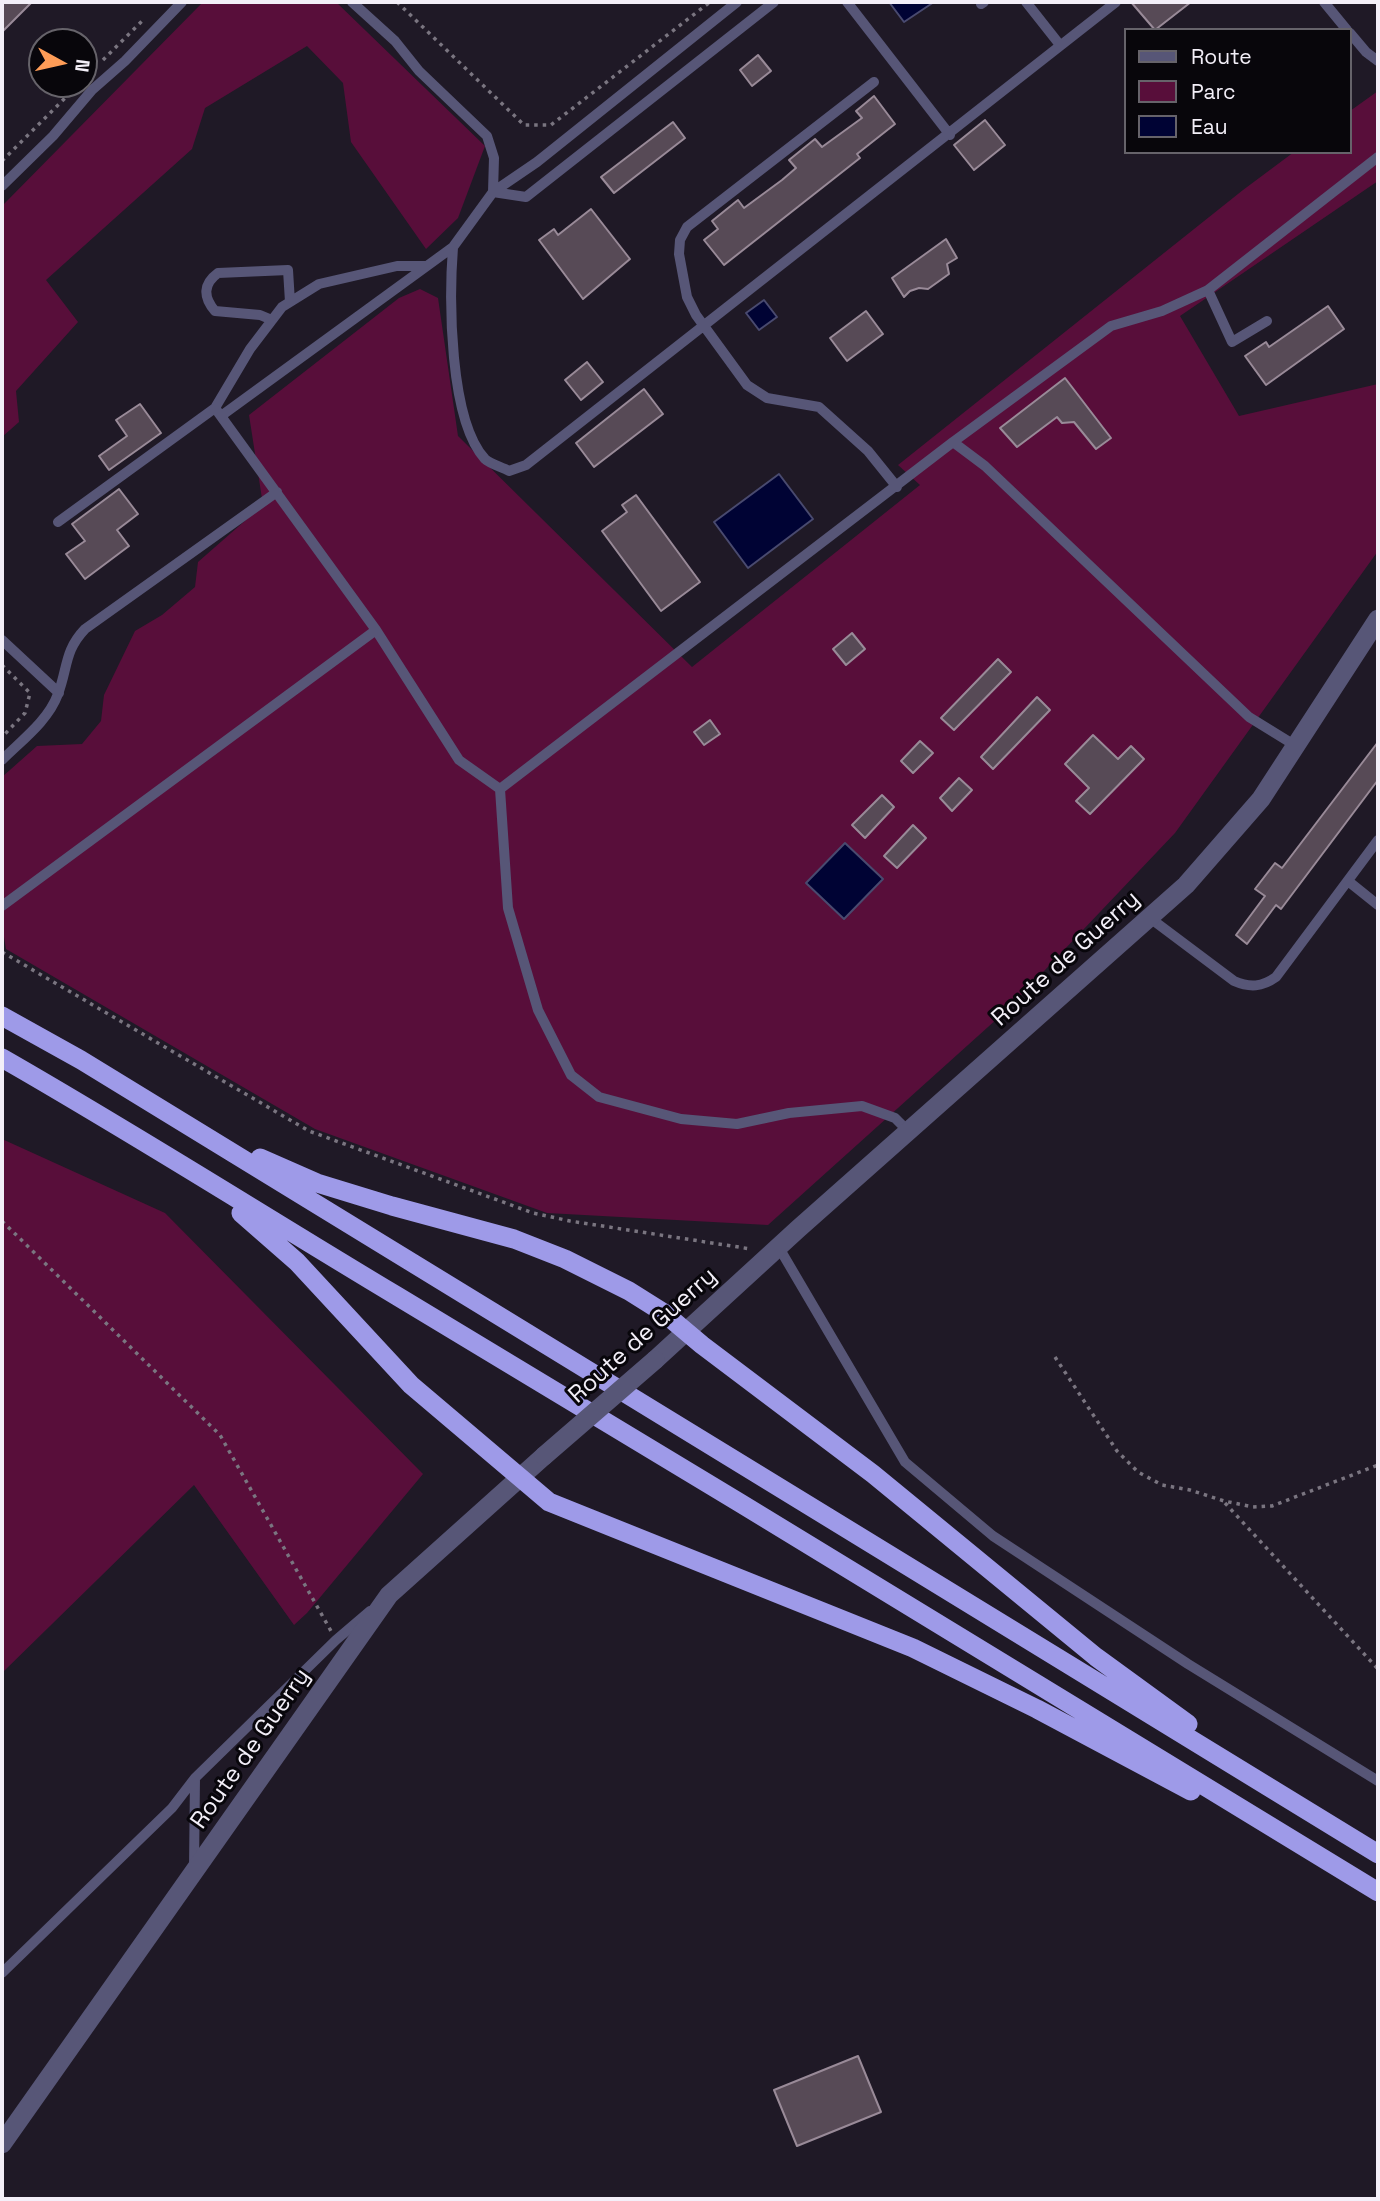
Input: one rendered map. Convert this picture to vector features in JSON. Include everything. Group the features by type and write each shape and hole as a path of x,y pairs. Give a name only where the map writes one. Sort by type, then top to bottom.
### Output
{"highway":[{"path":"2,1016 81,1060 1378,1854"},
{"path":"2,1058 809,1543 1375,1890"},
{"path":"195,1130 317,1182 392,1206 514,1239 565,1259 629,1291 664,1313 873,1474 1096,1657 1299,1805"},
{"path":"200,1177 297,1262 411,1385 549,1503 913,1648 1037,1709 1375,1890"}],"street":[{"name":"Route de Guerry","path":"2,2144 389,1595 1186,885 1261,799 1378,619"}],"lane":[{"path":"2,186 53,136 92,90 125,61 182,2"},
{"path":"352,2 395,41 419,71 487,136 494,158 493,192"},
{"path":"58,522 453,247 493,192 537,162 737,2"},
{"path":"493,192 527,197 774,2"},
{"path":"1026,2 1060,45"},
{"path":"453,247 450,286 454,361 467,430 486,460 509,471 526,465 950,135 1116,2"},
{"path":"1324,2 1346,28"},
{"path":"853,4 950,135"},
{"path":"1352,36 1378,61"},
{"path":"874,82 687,227 680,240 679,254 687,297 704,326 747,385 767,398 819,407 868,451 897,487"},
{"path":"500,789 953,442 1111,326 1162,312 1208,290 1378,158"},
{"path":"218,412 250,349 282,307 319,285 397,266 428,266"},
{"path":"272,320 260,315 215,311 208,303 205,290 209,279 218,273 288,270 290,302"},
{"path":"1208,290 1232,342 1267,321"},
{"path":"218,412 376,630 459,760 500,789"},
{"path":"953,442 985,466 1249,717 1296,746"},
{"path":"2,760 49,712 59,693 68,653 75,639 85,629 277,492"},
{"path":"2,906 7,899 376,630"},
{"path":"2,640 59,693"},
{"path":"500,789 508,908 538,1010 571,1075 598,1097 681,1119 737,1124 789,1113 863,1105 895,1118 908,1131"},
{"path":"1150,918 1234,981 1247,986 1257,986 1276,977 1378,840"},
{"path":"1348,881 1378,905"},
{"path":"774,1250 905,1462 993,1536 1188,1664 1378,1781"},
{"path":"2,1973 172,1808 195,1778 336,1640 389,1595"},
{"path":"194,1874 195,1778"}],"path":[{"path":"397,2 524,125 551,125 710,2"},
{"path":"103,60 142,21"},
{"path":"2,161 65,98"},
{"path":"2,665 30,693 25,713 2,737"},
{"path":"2,952 309,1131 533,1213 774,1250"},
{"path":"2,1222 220,1435 336,1640"},
{"path":"1055,1357 1117,1451 1138,1472 1162,1485 1252,1507 1272,1506 1378,1465"},
{"path":"1224,1501 1378,1669"}],"green space":[{"path":"203,2 336,2 485,146 458,218 426,249 351,142 343,83 307,46 205,108 192,149 46,280 78,322 16,391 19,422 2,437 2,206"},
{"path":"1378,91 1378,181 1180,316 1239,416 1378,384 1378,551 1175,833 1008,1009 768,1225 547,1213 315,1129 6,949 2,925 2,777 37,746 82,744 101,721 104,695 135,631 162,615 195,587 198,562 263,505 249,415 399,298 420,289 438,298 458,436 692,667 920,485 898,465 1243,190 1291,154 1352,154 1352,110"},
{"path":"2,1139 165,1213 423,1474 294,1625 194,1485 2,1673"}],"water":[{"path":"889,2 934,2 904,22"},
{"path":"764,300 777,317 759,330 746,313"},
{"path":"779,474 813,519 748,568 714,522"},
{"path":"845,843 883,879 844,919 806,883"}],"building":[{"path":"2,2 32,2 2,32"},
{"path":"1131,2 1191,2 1158,28 1153,28"},
{"path":"758,55 771,71 752,86 740,70"},
{"path":"874,96 895,124 857,154 860,158 724,265 704,240 718,229 712,221 738,200 744,208 782,180 796,168 789,160 815,139 822,147 862,118 856,111"},
{"path":"985,120 1005,145 974,170 954,145"},
{"path":"673,122 685,138 614,193 601,177"},
{"path":"591,209 630,259 583,299 539,240 554,229 558,235"},
{"path":"946,239 957,258 947,264 949,274 928,289 910,291 904,297 892,278"},
{"path":"1328,306 1344,329 1266,385 1245,356 1266,342 1269,347"},
{"path":"866,311 883,334 847,361 830,338"},
{"path":"587,362 603,382 581,400 565,380"},
{"path":"1065,378 1111,438 1096,449 1074,422 1062,423 1057,417 1017,447 1000,428"},
{"path":"644,389 663,414 594,467 576,443"},
{"path":"140,404 161,433 109,470 99,456 127,436 116,420"},
{"path":"119,489 138,514 117,530 129,546 85,579 66,554 85,541 72,524"},
{"path":"636,495 700,582 661,611 602,531 627,512 622,505"},
{"path":"852,633 865,649 846,665 833,649"},
{"path":"998,659 1011,672 954,730 941,718"},
{"path":"1037,697 1050,710 993,769 981,757"},
{"path":"710,720 720,734 704,745 694,732"},
{"path":"1093,735 1118,759 1131,746 1144,759 1090,814 1076,801 1089,788 1065,764"},
{"path":"920,741 933,753 913,773 901,761"},
{"path":"1378,742 1378,780 1281,909 1276,905 1247,944 1236,935 1265,896 1255,889 1275,863 1282,868"},
{"path":"959,778 972,790 952,811 940,798"},
{"path":"882,795 894,807 865,838 852,825"},
{"path":"913,825 926,838 897,868 884,856"},
{"path":"858,2056 881,2112 797,2146 774,2090"}]}
